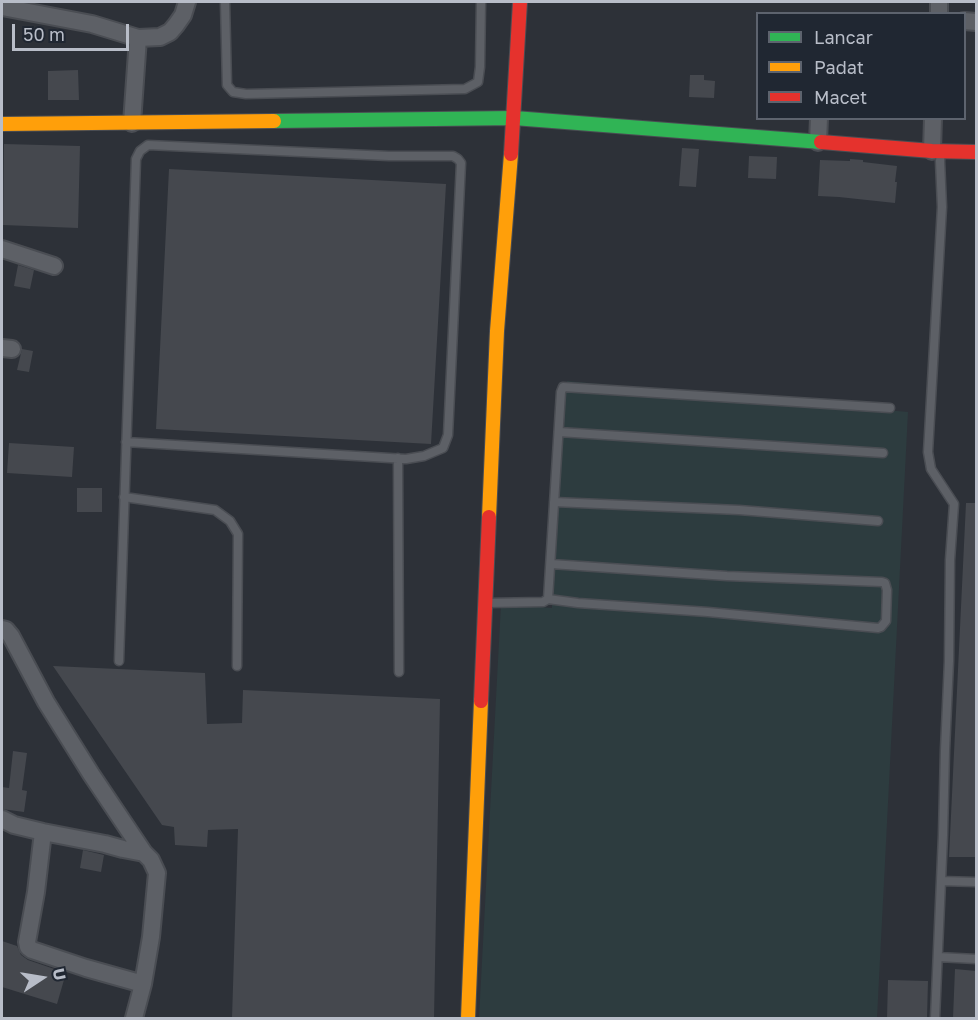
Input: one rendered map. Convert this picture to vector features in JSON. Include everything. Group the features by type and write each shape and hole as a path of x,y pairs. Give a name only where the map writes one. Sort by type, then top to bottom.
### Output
{"street":[{"path":"2,7 92,24 138,38 160,37 170,32 183,15 187,2"},
{"path":"468,1018 497,331 514,118 520,2"},
{"path":"132,123 138,38"},
{"path":"2,124 514,118 936,151 976,152"},
{"path":"818,142 819,120"},
{"path":"933,120 936,151"},
{"path":"2,249 54,266"},
{"path":"2,629 11,636 46,702 91,774 151,860 157,873 151,937 134,1018"},
{"path":"2,819 14,825 43,832 144,853"},
{"path":"43,832 28,947 86,968 142,984"}],"lane":[{"path":"225,2 227,85 233,92 246,94 465,89 478,82 481,2"},
{"path":"119,661 124,497 136,159 140,151 148,145 389,156 453,156 458,159 460,163 448,435 443,448 424,456 406,459 126,442"},
{"path":"935,1018 949,661 950,560 954,504 931,469 928,452 942,207 940,161 936,151"},
{"path":"548,599 563,387 890,408"},
{"path":"559,432 883,453"},
{"path":"398,458 399,672"},
{"path":"124,497 215,510 230,521 238,534 237,666"},
{"path":"554,502 739,510 878,521"},
{"path":"486,603 543,602 548,599 878,628 886,621 887,590 882,582 728,576 551,564"},
{"path":"941,881 976,882"},
{"path":"938,957 976,959"}],"shaded area":[{"path":"567,381 908,412 877,1018 479,1018 501,604 552,608 551,564"}],"building":[{"path":"78,70 79,100 48,100 48,71"},
{"path":"690,75 704,75 704,80 715,81 714,98 689,97"},
{"path":"4,144 80,146 78,228 3,225"},
{"path":"682,148 699,149 696,187 679,186"},
{"path":"749,156 777,157 776,179 748,178"},
{"path":"850,159 897,166 895,203 818,196 820,160 850,161"},
{"path":"169,169 446,184 431,444 156,429"},
{"path":"18,265 34,270 30,289 14,286"},
{"path":"22,349 33,351 29,372 17,370"},
{"path":"9,443 74,447 72,477 7,473"},
{"path":"77,488 102,488 102,512 77,512"},
{"path":"966,503 976,503 976,857 949,857"},
{"path":"53,666 205,673 207,724 242,723 243,690 440,699 434,1018 232,1018 238,829 208,830 207,847 175,845 174,827 162,825"},
{"path":"13,751 27,753 22,790 27,791 24,812 2,809 2,787 9,788"},
{"path":"83,850 104,855 101,872 80,868"},
{"path":"2,941 17,946 21,955 28,960 66,973 57,1004 2,987"},
{"path":"955,969 976,971 976,1018 953,1018"},
{"path":"888,980 928,981 927,1018 887,1018"}],"traffic: fast":[{"path":"274,121 514,118 821,142"}],"traffic: slow":[{"path":"2,124 274,121"},
{"path":"489,517 497,331 511,154"},
{"path":"468,1018 481,701"}],"traffic: jam":[{"path":"511,154 520,2"},
{"path":"821,142 932,151 976,152"},
{"path":"481,701 489,517"}]}
